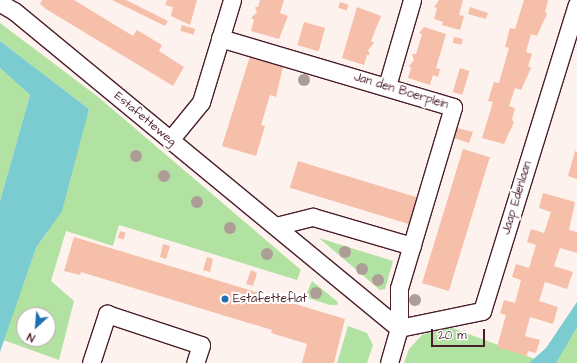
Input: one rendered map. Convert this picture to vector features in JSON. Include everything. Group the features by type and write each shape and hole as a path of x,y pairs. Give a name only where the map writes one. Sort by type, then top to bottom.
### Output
{"street":[{"path":"170,140 201,102 232,0"},
{"path":"387,86 412,0"},
{"name":"Jaap Edenlaan","path":"399,328 482,311 577,4"},
{"name":"Estafetteweg","path":"11,5 170,140 399,328"},
{"name":"Jan den Boerplein","path":"220,38 387,86 453,107 399,288 399,328"},
{"path":"276,226 313,217 412,246"},
{"path":"91,363 107,314 201,344 195,363"},
{"path":"389,363 399,328"}],"green space":[{"path":"0,23 97,96 301,270 297,280 119,225 113,246 66,231 51,281 74,301 59,360 23,347 56,347 56,307 16,307 16,345 3,340 36,248 47,233 89,109 0,41"},
{"path":"0,68 30,95 0,201"},
{"path":"319,238 393,261 385,289 380,290"},
{"path":"312,281 338,302 337,305 330,305 305,297"},
{"path":"348,326 367,333 373,345 367,363 337,363"},
{"path":"450,327 535,359 529,363 404,363 409,349 422,335"},
{"path":"577,327 577,363 556,363 561,351"}],"water":[{"path":"0,41 89,109 62,211 36,248 0,352 0,201 30,95 0,68"},
{"path":"577,302 577,327 556,363 529,363 546,348"}],"building":[{"path":"42,0 74,0 133,36 137,30 162,45 159,51 184,67 173,86 46,9 40,4"},
{"path":"112,0 126,0 168,21 165,26"},
{"path":"167,0 197,0 190,25 171,16 173,7 165,5"},
{"path":"260,0 284,0 280,13 288,16 279,39 251,31 254,20 251,18 257,12 255,7 258,7"},
{"path":"439,0 463,0 459,15 464,16 460,30 442,25 443,22 434,19 437,8 434,7"},
{"path":"524,0 548,0 545,12 547,14 537,36 531,34 526,52 532,54 528,66 531,68 521,90 515,88 509,106 515,108 512,120 514,122 504,144 482,138 493,102 488,101 491,91 494,82 499,83 509,48 505,47 510,28 515,29"},
{"path":"340,2 349,5 347,10 338,8"},
{"path":"357,7 381,16 371,41 374,43 368,50 370,55 367,55 364,65 342,58"},
{"path":"470,7 488,13 486,19 468,14"},
{"path":"304,22 325,28 319,51 297,45"},
{"path":"182,25 195,29 194,35 180,31"},
{"path":"424,27 446,34 436,68 440,69 438,77 433,75 430,85 408,78 411,68 409,66 414,60 412,54 416,54 422,34 419,33"},
{"path":"454,37 463,39 461,45 453,43"},
{"path":"250,56 283,66 276,97 270,95 261,125 265,126 256,156 222,146"},
{"path":"460,68 470,71 462,95 453,92"},
{"path":"457,128 473,132 469,143 454,138"},
{"path":"463,149 490,157 449,291 422,283"},
{"path":"575,151 577,152 577,179 568,176"},
{"path":"298,161 418,198 409,224 290,188"},
{"path":"543,193 575,202 569,230 577,232 577,253 560,248 554,266 573,272 567,289 545,282 539,301 558,307 553,324 530,317 525,336 540,340 536,353 528,351 527,356 497,347 506,315 500,313 504,300 515,303 521,280 512,277 516,264 529,268 536,245 527,242 531,229 544,233 551,212 539,208"},
{"path":"120,231 126,233 124,240 118,238"},
{"name":"Estafetteflat","path":"74,237 345,319 334,363 302,363 307,344 271,333 272,330 81,272 80,275 64,271"},
{"path":"163,244 170,246 166,259 160,257"},
{"path":"207,257 213,259 210,272 203,270"},
{"path":"251,270 257,273 253,286 246,284"}],"place":[{"name":"Estafetteflat","path":"225,299"}]}
